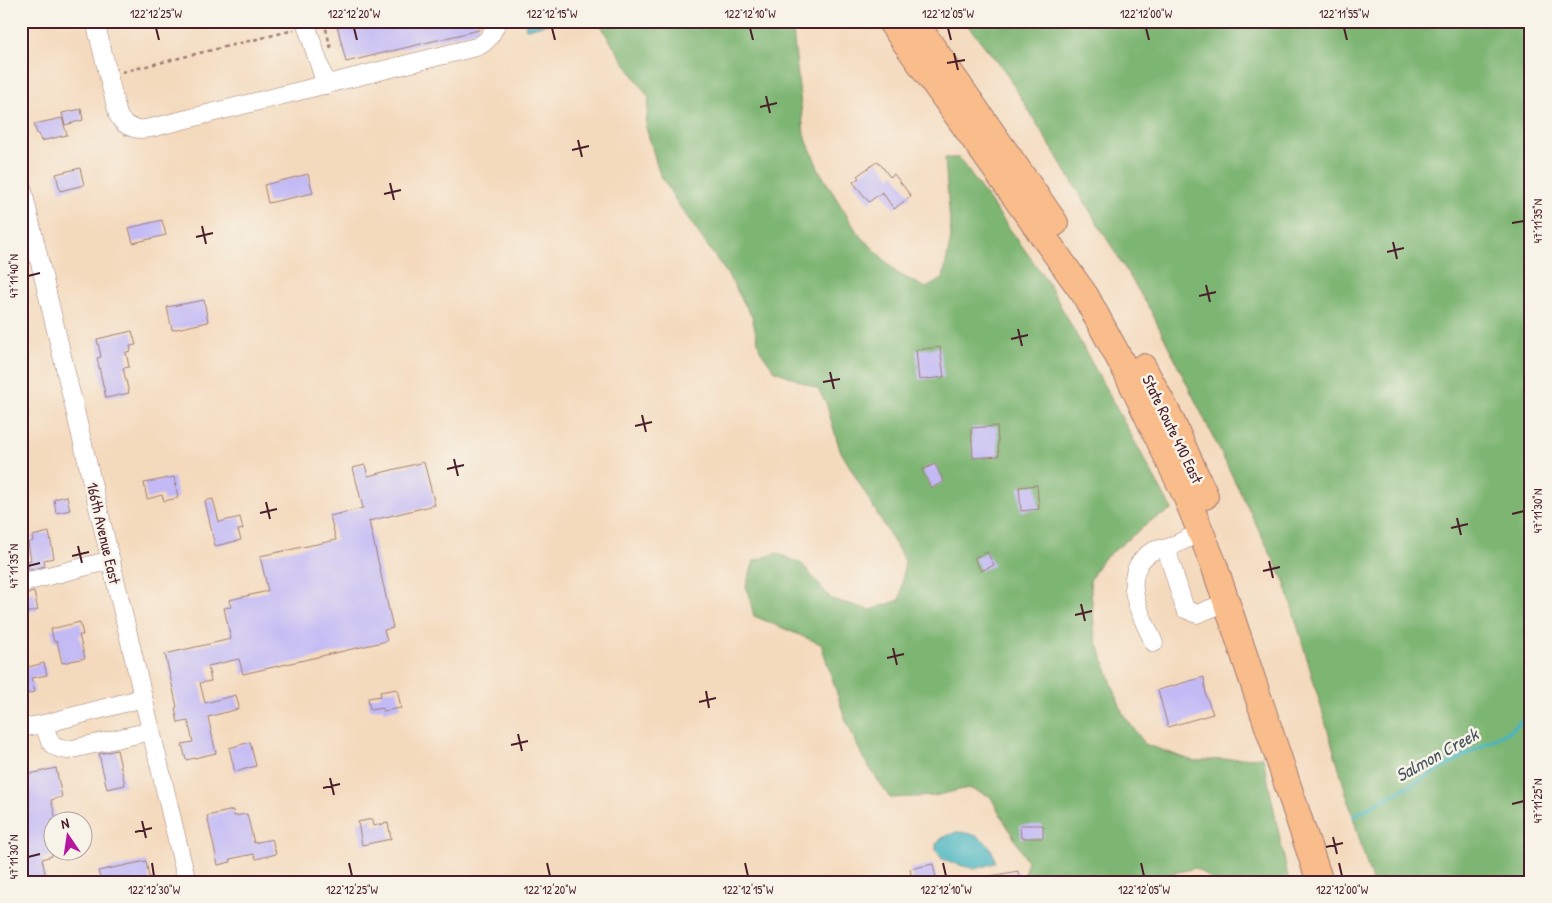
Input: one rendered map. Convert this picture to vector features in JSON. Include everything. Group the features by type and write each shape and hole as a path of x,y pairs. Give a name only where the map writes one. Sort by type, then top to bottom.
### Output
{"highway":[{"name":"State Route 410 East","path":"904,24 1085,295 1130,380 1186,496 1201,532 1227,602 1320,882"},
{"name":"State Route 410 East","path":"904,24 962,88 1086,267 1133,347 1170,418 1209,505 1233,566 1339,882"}],"street":[{"path":"95,21 120,119 128,126 139,130 481,46 490,38 498,21"},
{"path":"300,25 326,85"},
{"name":"166th Avenue East","path":"21,183 187,882"},
{"path":"1154,643 1136,603 1134,576 1140,562 1148,554 1168,548 1201,532"},
{"path":"1168,548 1168,554 1185,609 1197,614 1227,602"},
{"path":"21,584 111,560"},
{"path":"21,728 44,724 143,698"},
{"path":"44,724 51,745 57,749 68,750 152,732"}],"path":[{"path":"324,21 331,50"},
{"path":"108,75 300,25"}],"green space":[{"path":"599,21 792,21 804,134 819,170 857,232 897,273 926,288 943,279 951,237 945,158 959,158 1047,281 1172,510 1152,520 1101,561 1090,580 1095,637 1123,714 1145,744 1193,761 1263,757 1289,882 1216,882 1195,868 1174,873 1154,882 1024,882 1027,861 990,796 968,788 934,796 890,798 863,758 845,718 821,644 754,616 746,586 754,561 777,553 802,564 831,599 870,610 900,600 905,561 840,450 826,403 818,389 774,370 760,350 752,317 728,275 678,204 659,172 646,127 649,98 608,38"},
{"path":"964,21 1520,21 1531,59 1531,882 1372,882 1285,583 1151,311 1004,70"}],"water":[{"path":"528,21 556,21 526,29 525,26"},
{"path":"956,832 963,832 982,839 993,854 994,863 975,869 942,859 936,850 936,844 942,838"}],"building":[{"path":"336,21 477,21 479,30 346,62"},
{"path":"81,109 83,120 65,125 62,113"},
{"path":"62,118 67,135 41,141 34,124"},
{"path":"878,161 890,177 894,174 911,196 894,209 882,192 869,202 853,182 859,178 857,176"},
{"path":"80,168 84,185 60,191 56,174"},
{"path":"308,174 313,193 268,203 264,185"},
{"path":"162,220 166,235 133,243 129,228"},
{"path":"204,300 208,322 172,330 167,307"},
{"path":"132,331 136,345 130,346 131,351 126,352 129,367 123,368 129,393 106,398 97,358 101,357 97,339"},
{"path":"940,347 944,377 919,380 916,350"},
{"path":"997,426 999,456 973,458 971,428"},
{"path":"424,462 435,505 369,521 393,628 384,630 387,641 243,674 239,659 208,666 211,681 200,683 205,703 236,695 239,707 238,709 208,717 216,753 186,760 182,744 193,742 188,721 178,723 175,708 177,707 165,654 231,639 224,608 231,607 229,600 268,591 260,556 336,540 330,516 363,508 353,468 365,465 368,476"},
{"path":"935,464 944,482 931,488 922,470"},
{"path":"174,477 178,498 164,501 162,495 147,499 144,483"},
{"path":"1037,485 1039,509 1021,511 1019,487"},
{"path":"67,496 70,510 56,513 54,499"},
{"path":"213,499 219,522 240,517 243,529 238,530 241,540 215,546 205,501"},
{"path":"49,532 54,558 44,560 45,566 29,570 27,561 31,560 28,543 33,541 32,536"},
{"path":"987,552 994,565 981,571 974,558"},
{"path":"34,592 38,610 21,614 21,595"},
{"path":"80,622 83,635 79,635 85,658 62,663 57,641 54,642 51,629"},
{"path":"44,663 47,675 31,678 35,692 21,695 21,669"},
{"path":"1204,677 1206,696 1213,714 1168,727 1158,690"},
{"path":"397,689 401,708 383,711 383,708 370,710 368,698 381,696 380,692"},
{"path":"250,742 256,766 235,772 229,748"},
{"path":"117,750 125,785 107,789 99,754"},
{"path":"56,768 62,797 51,800 54,810 42,810 42,860 47,882 21,882 21,776"},
{"path":"233,810 234,816 247,814 254,843 272,839 276,854 256,859 254,854 230,859 231,862 218,865 207,816"},
{"path":"372,819 373,826 388,823 391,839 362,845 358,822"},
{"path":"1020,825 1043,825 1043,838 1021,838"},
{"path":"146,861 150,882 101,882 98,871"},
{"path":"933,864 937,882 913,882 910,869"},
{"path":"1018,871 1020,882 986,882 986,877"}],"waterway":[{"name":"Salmon Creek","path":"1354,816 1511,730 1531,713"}]}
